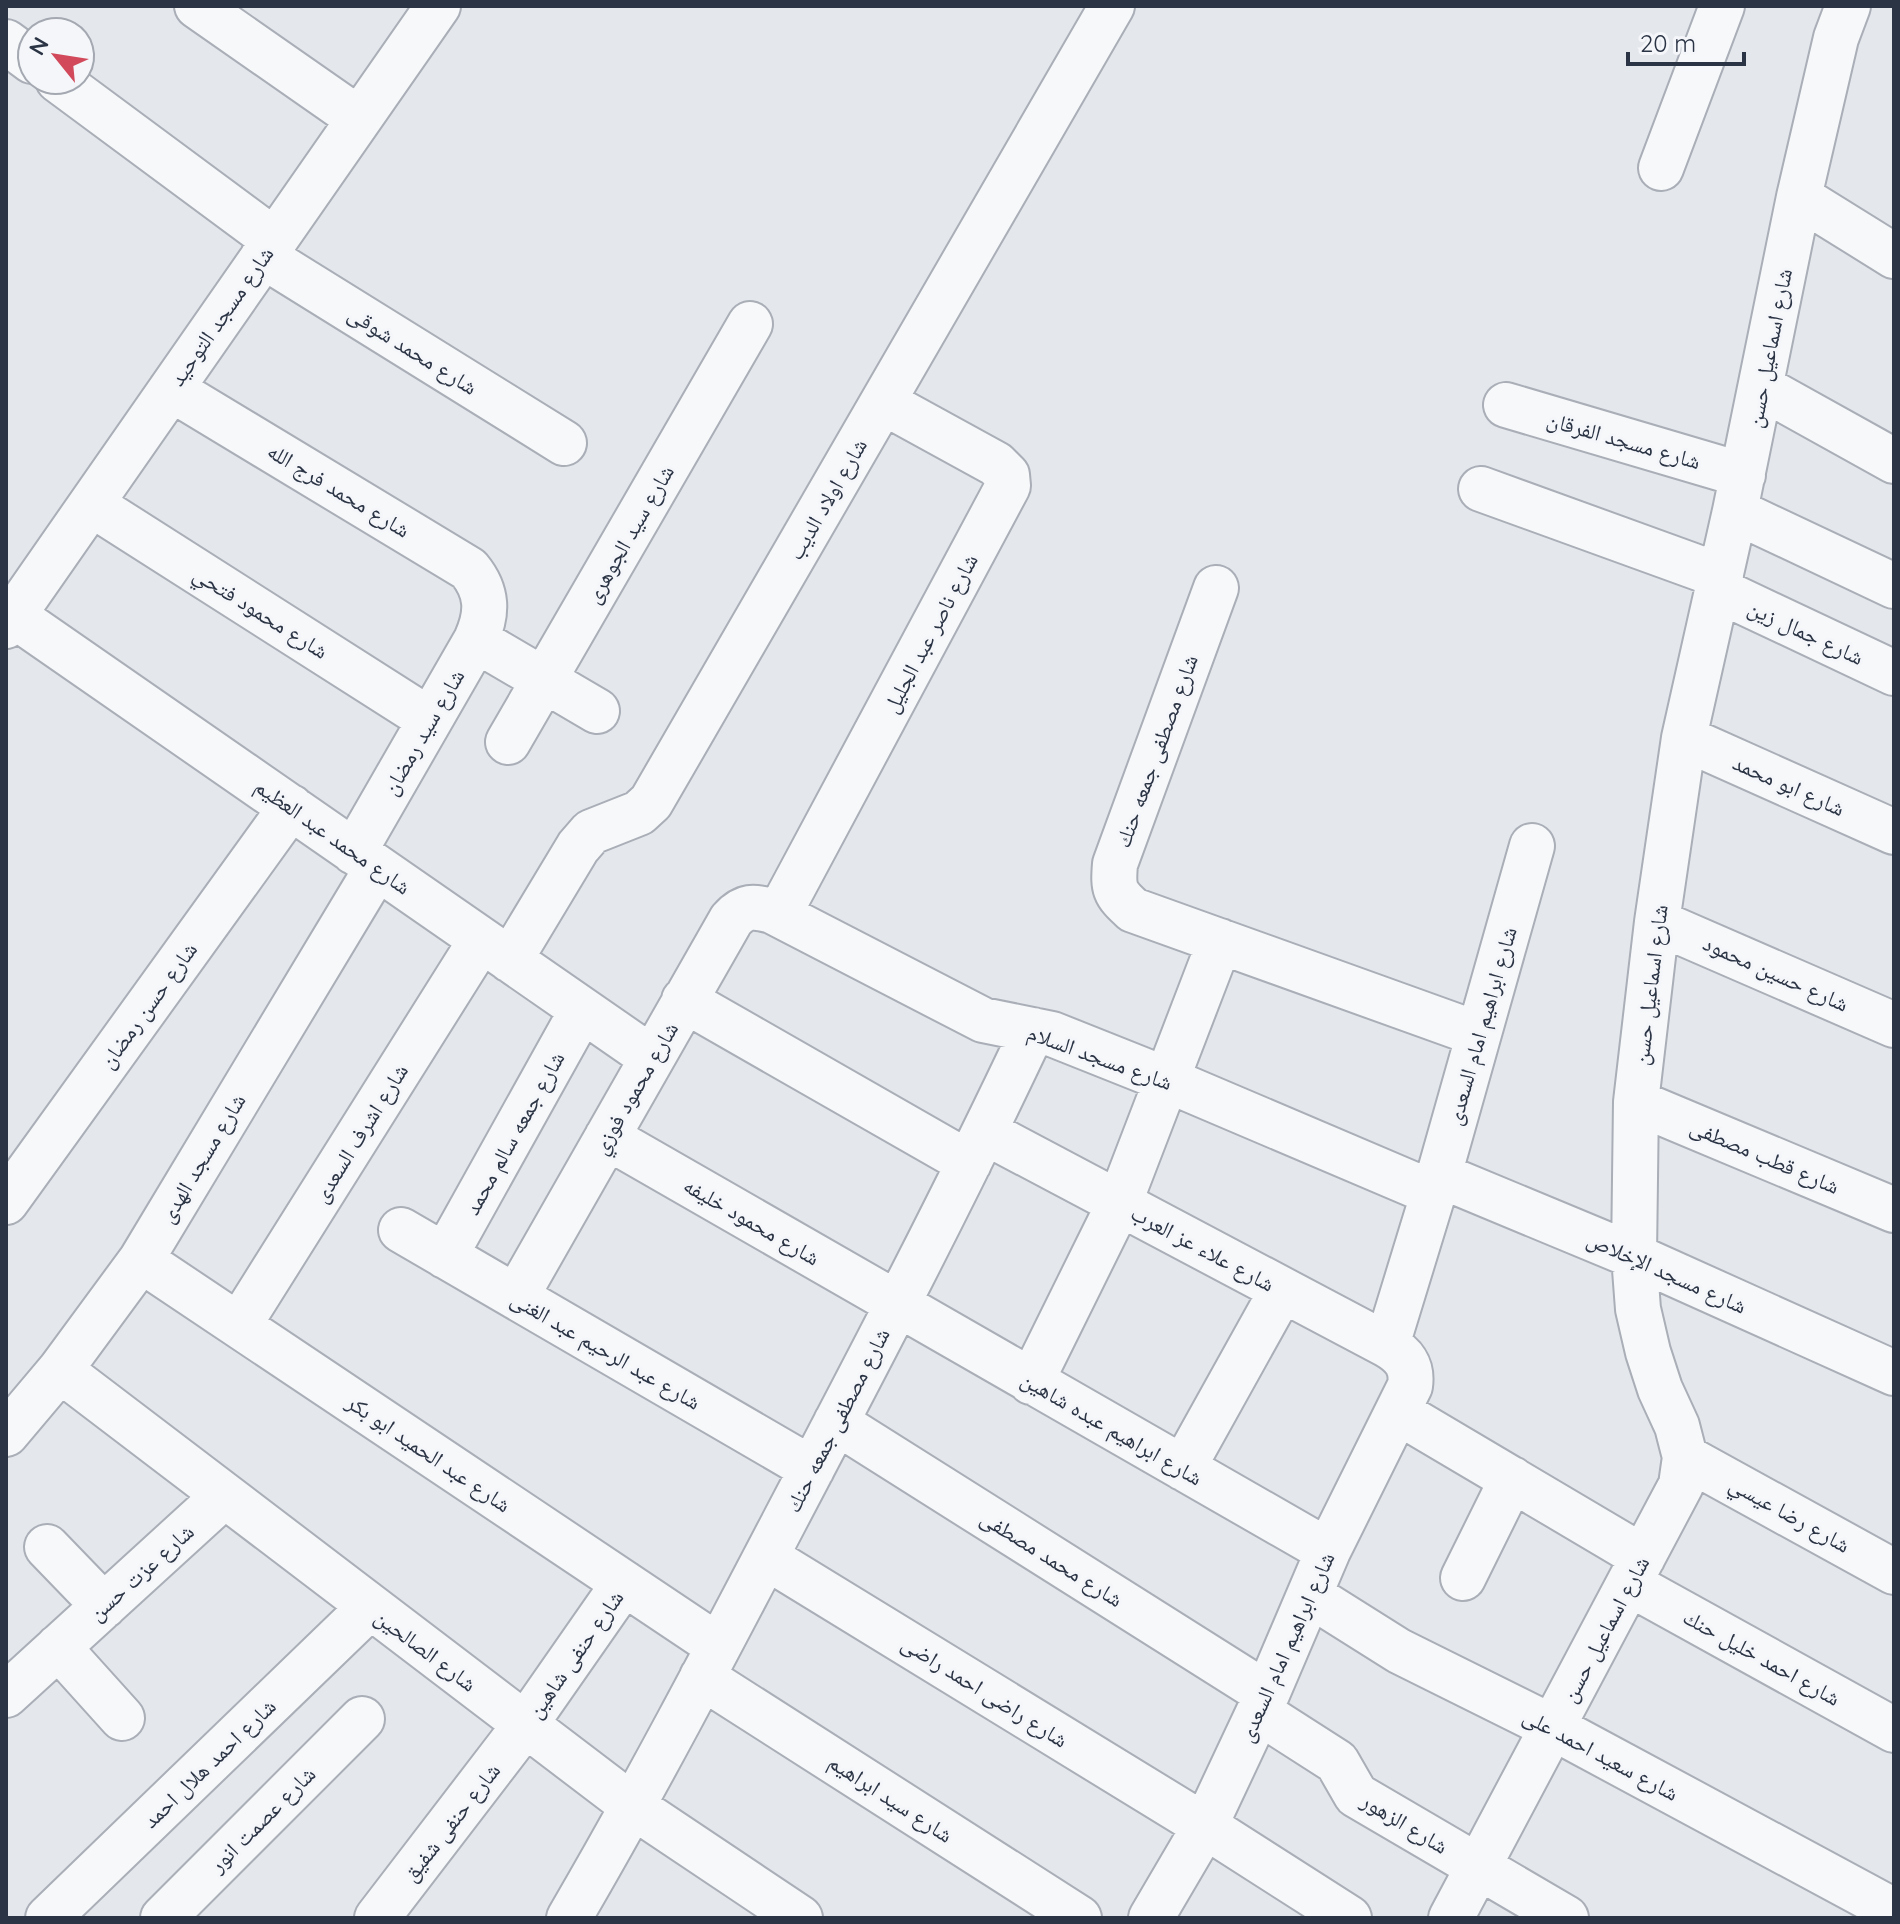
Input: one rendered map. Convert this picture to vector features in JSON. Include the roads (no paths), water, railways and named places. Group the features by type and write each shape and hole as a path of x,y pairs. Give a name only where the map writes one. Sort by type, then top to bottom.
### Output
{"street":[{"path":"197,6 359,119"},
{"name":"شارع اولاد الديب","path":"496,950 591,832 639,813 651,802 1112,6"},
{"path":"1661,168 1722,6"},
{"name":"شارع اسماعيل حسن","path":"1451,1918 1681,1485 1685,1457 1677,1426 1648,1352 1638,1309 1634,1256 1636,1102 1657,922 1684,738 1720,583 1799,197 1836,38 1848,6"},
{"name":"شارع مسجد التوحيد","path":"10,620 434,7"},
{"name":"شارع محمد شوقى","path":"78,96 268,248 564,443"},
{"path":"1799,197 1894,256"},
{"name":"شارع سيد الجوهرى","path":"508,742 750,324"},
{"path":"1761,387 1894,461"},
{"name":"شارع محمد فرج الله","path":"171,389 469,569 480,583 481,624"},
{"name":"شارع ناصر عبد الجليل","path":"772,911 782,907 788,897 1008,486 1007,475 996,464 883,402"},
{"name":"شارع مسجد الفرقان","path":"1506,405 1739,493 1894,586"},
{"name":"شارع جمال زين","path":"1481,489 1720,583 1894,673"},
{"name":"شارع محمود فتحي","path":"91,504 430,720"},
{"name":"شارع مصطفى جمعه حنك","path":"1216,588 1115,864 1114,883 1117,895 1133,910 1220,941"},
{"name":"شارع محمد عبد العظيم","path":"10,620 291,807 652,1058"},
{"path":"481,624 544,680 597,711"},
{"name":"شارع سيد رمضان","path":"366,860 430,720 481,624"},
{"name":"شارع ابو محمد","path":"1684,738 1894,832"},
{"name":"شارع حسن رمضان","path":"6,1202 291,807"},
{"name":"شارع ابراهيم امام السعدى","path":"1151,1918 1205,1826 1263,1703 1399,1376 1436,1184 1532,846"},
{"name":"شارع مسجد الهدى","path":"6,1434 60,1370 141,1260 366,860"},
{"name":"شارع محمود فوزي","path":"516,1297 731,920 739,910 750,906 772,911"},
{"name":"شارع مسجد السلام","path":"772,911 983,1020 1052,1034 1436,1184"},
{"name":"شارع حسين محمود","path":"1657,922 1894,1025"},
{"path":"1031,1382 1119,1204 1220,941 1478,1034"},
{"name":"شارع اشرف السعدى","path":"239,1325 496,950"},
{"name":"شارع علاء عز العرب","path":"684,1000 977,1148 1119,1204 1282,1290 1399,1376"},
{"name":"شارع جمعه سالم محمد","path":"445,1256 582,1010"},
{"name":"شارع مصطفى جمعه حنك","path":"569,1918 634,1807 812,1469 977,1148 1033,1030"},
{"name":"شارع قطب مصطفى","path":"1636,1102 1894,1210"},
{"name":"شارع محمود خليفه","path":"607,1137 897,1305"},
{"name":"شارع مسجد الإخلاص","path":"1436,1184 1634,1256 1894,1373"},
{"name":"شارع عبد الرحيم عبد الغنى","path":"401,1230 812,1469"},
{"name":"شارع عبد الحميد ابو بكر","path":"141,1260 624,1583 710,1662"},
{"path":"1183,1468 1282,1290"},
{"name":"شارع ابراهيم عبده شاهين","path":"897,1305 1328,1551"},
{"name":"شارع الصالحين","path":"60,1370 634,1807 800,1918"},
{"name":"شارع احمد خليل حنك","path":"1399,1376 1512,1479 1636,1570 1894,1730"},
{"name":"شارع محمد مصطفى","path":"836,1422 1263,1703"},
{"name":"شارع رضا عيسي","path":"1685,1457 1894,1572"},
{"path":"1463,1578 1512,1479"},
{"name":"شارع عزت حسن","path":"6,1695 224,1496"},
{"path":"47,1547 104,1606"},
{"name":"شارع راضى احمد راضى","path":"766,1557 1205,1826 1349,1918"},
{"name":"شارع حنفى شاهين","path":"525,1725 624,1583"},
{"name":"شارع سعيد احمد على","path":"1310,1595 1399,1651 1552,1727 1894,1911"},
{"name":"شارع احمد هلال احمد","path":"48,1918 370,1607"},
{"path":"58,1647 122,1718"},
{"name":"شارع سيد ابراهيم","path":"710,1662 1079,1918"},
{"name":"شارع الزهور","path":"1263,1703 1337,1762 1356,1795 1566,1918"},
{"name":"شارع عصمت انور","path":"163,1918 362,1719"},
{"name":"شارع حنفى شفيق","path":"377,1918 525,1725"}]}
